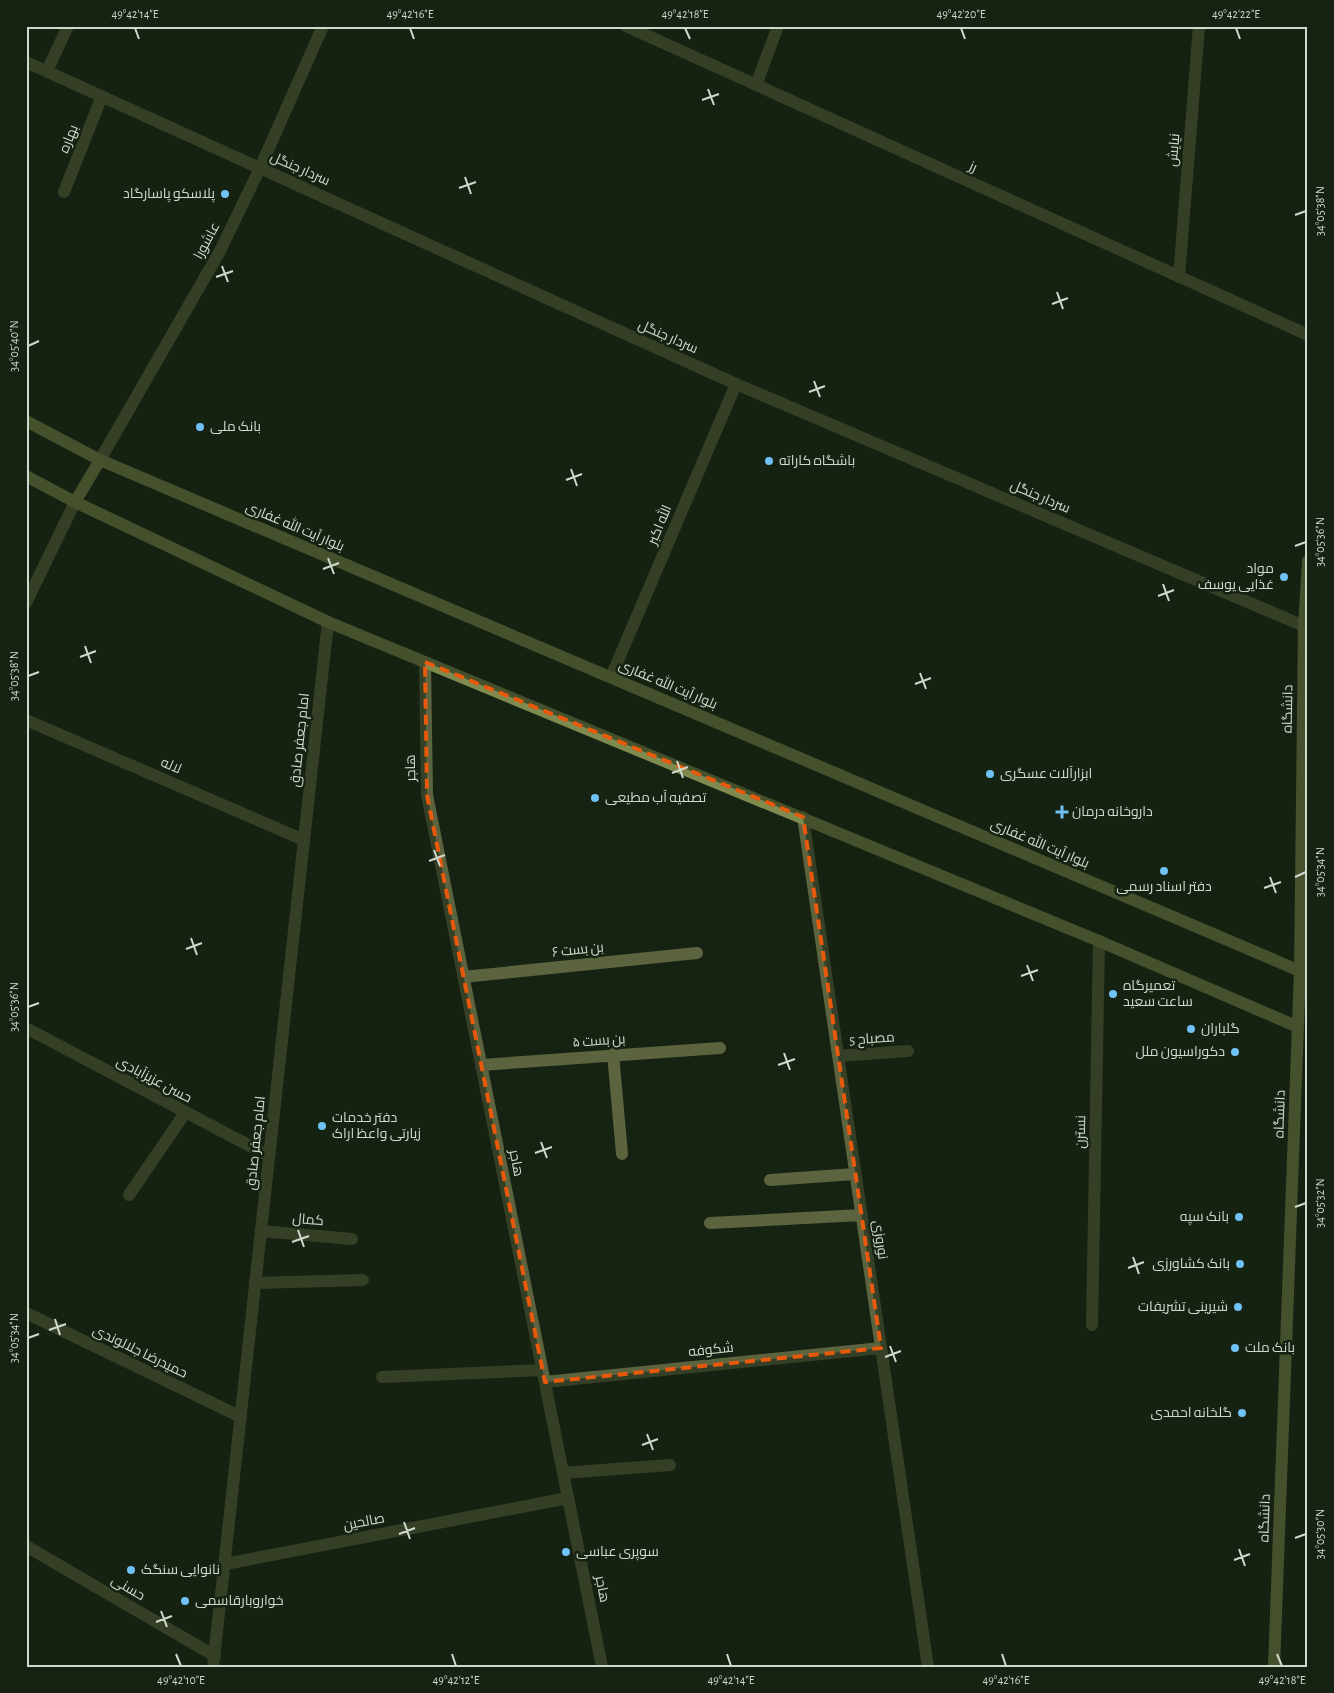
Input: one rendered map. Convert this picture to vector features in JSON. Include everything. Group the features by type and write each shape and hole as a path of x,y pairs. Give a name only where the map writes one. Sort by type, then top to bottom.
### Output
{"main road":[{"name":"بلوار آیت الله غفاری","path":"26,421 100,460 1300,971"},
{"path":"76,502 100,460"},
{"path":"26,476 76,502 328,622 803,817 1298,1027"},
{"name":"دانشگاه","path":"1274,1667 1300,971 1308,562"}],"street":[{"path":"47,71 68,26"},
{"name":"عاشورا","path":"100,460 220,251 324,26"},
{"name":"رز","path":"626,26 1308,335"},
{"path":"756,85 778,26"},
{"name":"نیایش","path":"1179,277 1199,26"},
{"name":"سردار جنگل","path":"26,62 736,384 1306,623"},
{"name":"بهاره","path":"64,192 102,96"},
{"name":"الله اکبر","path":"611,677 736,384"},
{"path":"26,602 76,502"},
{"name":"امام جعفر صادق","path":"214,1661 328,622"},
{"name":"هاجر","path":"425,662 427,795 602,1667"},
{"name":"لاله","path":"26,720 304,840"},
{"name":"نوروزی","path":"803,817 928,1667"},
{"name":"نسترن","path":"1092,1325 1099,941"},
{"name":"بن بست ۶","path":"463,977 697,952"},
{"name":"حسن عزیزآبادی","path":"26,1028 269,1156"},
{"name":"بن بست ۵","path":"481,1065 613,1054 720,1048"},
{"name":"مصباح 5","path":"838,1056 908,1051"},
{"path":"613,1054 622,1154"},
{"path":"129,1195 185,1113"},
{"path":"770,1180 855,1174"},
{"path":"710,1223 862,1215"},
{"name":"کمال","path":"261,1231 352,1239"},
{"path":"255,1284 363,1280"},
{"name":"حمیدرضا جلالوندی","path":"26,1313 241,1417"},
{"name":"شکوفه","path":"382,1376 544,1376 881,1348"},
{"path":"563,1473 670,1465"},
{"name":"صالحین","path":"224,1564 568,1498"},
{"name":"حسنی","path":"26,1546 214,1661"}],"highlighted area":[{"path":"425,662 803,817 881,1348 545,1382 427,795"}],"place":[{"name":"پلاسکو پاسارگاد","path":"225,194"},
{"name":"بانک ملی","path":"200,427"},
{"name":"باشگاه کاراته","path":"769,461"},
{"name":"مواد غذایی یوسف","path":"1284,577"},
{"name":"ابزارآلات عسگری","path":"990,774"},
{"name":"تصفیه آب مطیعی","path":"595,798"},
{"name":"داروخانه درمان","path":"1062,812"},
{"name":"دفتر اسناد رسمی","path":"1164,871"},
{"name":"تعمیرگاه ساعت سعید","path":"1113,994"},
{"name":"گلباران","path":"1191,1029"},
{"name":"دکوراسیون ملل","path":"1235,1052"},
{"name":"دفتر خدمات زیارتی واعظ اراک","path":"322,1126"},
{"name":"بانک سپه","path":"1239,1217"},
{"name":"بانک کشاورزی","path":"1240,1264"},
{"name":"شیرینی تشریفات","path":"1238,1307"},
{"name":"بانک ملت","path":"1235,1348"},
{"name":"گلخانه احمدی","path":"1242,1413"},
{"name":"سوپری عباسی","path":"566,1552"},
{"name":"نانوایی سنگک","path":"131,1570"},
{"name":"خواروبارقاسمی","path":"185,1601"}]}
